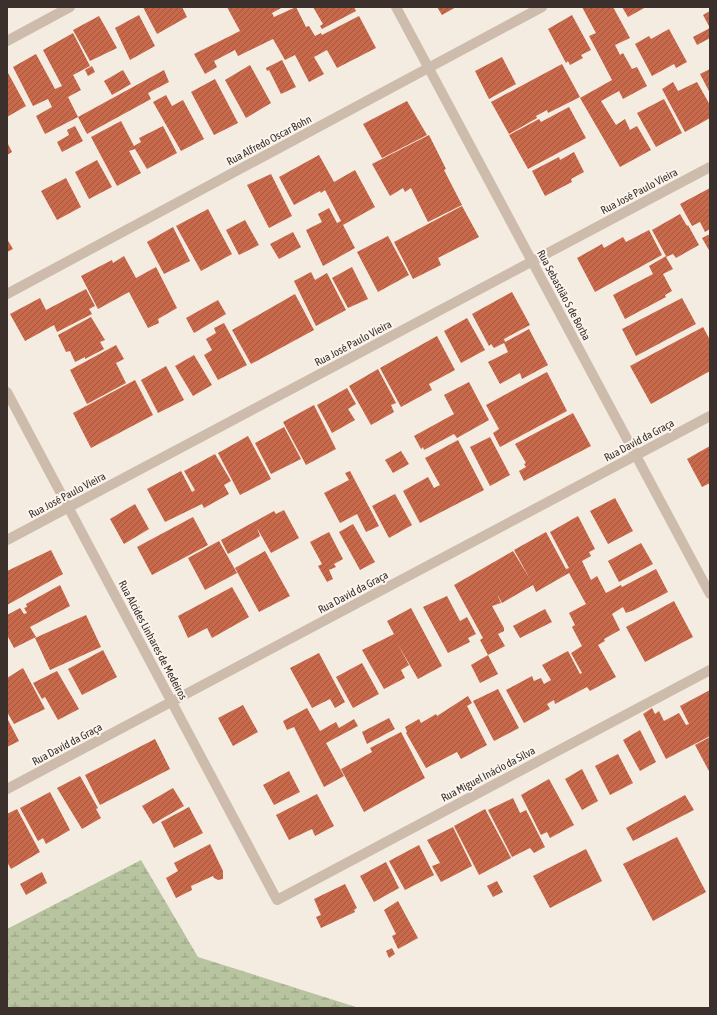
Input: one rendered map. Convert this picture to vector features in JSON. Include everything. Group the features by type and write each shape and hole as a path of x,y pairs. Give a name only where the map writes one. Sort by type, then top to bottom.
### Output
{"street":[{"path":"7,41 70,7"},
{"name":"Rua Sebastião S de Borba","path":"396,7 710,594"},
{"name":"Rua Alfredo Oscar Bohn","path":"7,294 542,7"},
{"name":"Rua José Paulo Vieira","path":"7,540 710,167"},
{"name":"Rua Alcides Linhares de Medeiros","path":"7,392 277,900"},
{"name":"Rua David da Graça","path":"7,789 710,416"},
{"name":"Rua Miguel Inácio da Silva","path":"277,900 710,670"}],"green space":[{"path":"141,860 198,957 359,1008 7,1008 7,929"}],"building":[{"path":"143,7 182,7 187,17 157,34"},
{"path":"227,7 283,7 272,13 274,17 296,7 306,27 309,26 315,36 321,33 322,35 359,16 376,48 337,68 327,50 314,57 324,74 309,82 295,55 285,60 273,39 238,56 235,50 214,61 217,67 205,74 194,54 240,31"},
{"path":"313,7 354,7 356,11 322,29 320,26 323,24"},
{"path":"437,7 456,7 442,15"},
{"path":"582,7 613,7 630,38 615,45 620,55 623,53 632,69 637,67 647,86 623,99 619,91 601,101 616,125 625,119 630,130 637,126 651,150 620,167 580,98 612,80 589,36 596,33"},
{"path":"622,7 646,7 628,17"},
{"path":"710,11 710,28 703,15"},
{"path":"139,15 155,46 130,60 115,28"},
{"path":"572,15 591,50 581,55 583,58 570,65 568,61 566,63 548,29"},
{"path":"99,16 117,48 90,61 73,30"},
{"path":"710,28 710,38 697,45 693,37"},
{"path":"669,29 687,62 676,68 674,64 652,76 635,44 649,36 651,39"},
{"path":"73,33 90,66 73,75 81,90 68,97 78,117 45,134 36,116 52,107 48,99 33,106 13,67 36,54 55,89 62,86 43,50"},
{"path":"502,57 516,84 489,99 475,71"},
{"path":"282,60 296,87 281,94 269,70 267,71 266,68"},
{"path":"562,64 580,97 548,113 547,110 536,116 537,118 509,134 491,102"},
{"path":"250,65 271,103 246,118 225,80"},
{"path":"92,66 95,72 88,76 85,70"},
{"path":"710,69 710,93 700,74"},
{"path":"123,70 131,84 112,95 104,81"},
{"path":"164,70 169,82 148,93 151,99 87,134 78,117"},
{"path":"7,71 26,106 7,117"},
{"path":"215,79 238,123 214,135 191,92"},
{"path":"673,82 678,91 697,82 710,105 710,118 685,132 662,89"},
{"path":"166,95 172,106 183,100 204,139 181,151 153,102"},
{"path":"664,99 682,133 656,147 637,113"},
{"path":"407,101 427,135 382,158 363,124"},
{"path":"569,107 586,138 528,169 509,135 539,119 541,122"},
{"path":"121,121 134,146 141,142 139,138 163,126 177,153 147,169 135,149 129,151 141,173 117,186 91,137"},
{"path":"75,126 83,141 62,152 57,142 69,135 67,130"},
{"path":"429,135 446,169 444,170 462,205 428,222 411,188 405,192 403,188 390,196 372,164"},
{"path":"7,142 12,152 7,155"},
{"path":"574,152 584,172 571,179 572,182 545,196 532,171 559,157 560,160"},
{"path":"319,155 334,182 355,170 375,207 343,225 355,248 323,266 306,230 322,222 318,214 329,208 337,223 341,221 325,190 321,193 320,191 294,205 279,177"},
{"path":"97,160 112,187 89,199 75,172"},
{"path":"271,174 292,216 269,228 247,185"},
{"path":"66,178 81,207 57,220 41,191"},
{"path":"710,188 710,229 705,232 700,222 692,226 680,204"},
{"path":"462,206 479,237 438,258 441,265 413,279 394,242"},
{"path":"208,209 232,254 201,271 176,226"},
{"path":"680,214 699,245 676,258 673,254 666,257 673,269 663,274 672,291 665,295 666,297 625,319 613,295 653,274 649,266 666,256 652,230"},
{"path":"245,220 259,245 239,255 226,230"},
{"path":"173,227 190,261 164,274 147,242"},
{"path":"649,230 662,255 595,292 577,258 602,244 604,248 623,237 626,242"},
{"path":"293,232 301,247 279,259 270,244"},
{"path":"710,234 710,252 702,238"},
{"path":"388,236 409,275 378,292 357,252"},
{"path":"7,239 13,249 7,252"},
{"path":"124,256 136,278 156,267 177,308 158,319 159,323 148,328 129,292 98,309 81,276 112,260 113,263"},
{"path":"352,267 368,299 348,308 332,278"},
{"path":"311,272 315,280 327,273 346,310 316,326 294,281"},
{"path":"86,289 95,306 89,309 92,314 57,332 54,325 25,341 10,314 40,298 46,310"},
{"path":"512,292 530,325 504,339 505,342 529,329 548,365 522,379 520,373 500,384 488,362 508,352 504,343 494,348 491,344 489,346 472,314"},
{"path":"295,294 314,330 251,364 232,330"},
{"path":"682,298 696,324 636,356 622,329"},
{"path":"218,300 226,314 194,333 186,318"},
{"path":"91,317 105,340 100,342 104,349 85,359 85,357 75,362 70,351 66,352 58,335"},
{"path":"467,318 485,350 461,363 444,331"},
{"path":"224,323 247,365 218,380 204,355 212,350 206,339 216,333 214,328"},
{"path":"703,327 710,340 710,371 651,404 630,366"},
{"path":"437,336 455,370 429,384 432,390 401,407 380,368"},
{"path":"116,345 124,359 116,363 126,383 87,404 70,370"},
{"path":"194,355 212,385 193,396 175,366"},
{"path":"166,366 184,400 158,413 141,380"},
{"path":"378,369 396,403 391,405 394,412 371,425 349,386"},
{"path":"547,372 567,411 500,447 493,433 499,429 486,405"},
{"path":"135,380 153,415 91,448 73,413"},
{"path":"469,382 489,420 457,438 454,434 424,450 423,447 421,449 414,436 454,414 444,395"},
{"path":"347,388 356,404 348,409 355,420 332,433 317,405"},
{"path":"314,405 336,449 306,465 283,422"},
{"path":"573,413 591,446 524,481 519,471 526,467 524,464 526,463 515,444"},
{"path":"284,427 301,459 271,474 255,443"},
{"path":"248,436 271,479 240,495 218,453"},
{"path":"490,437 510,475 490,486 470,447"},
{"path":"458,440 484,490 420,523 403,491 428,477 434,488 440,485 425,458"},
{"path":"710,446 710,483 702,487 687,459"},
{"path":"401,451 409,464 393,473 385,460"},
{"path":"215,454 231,481 224,485 229,494 204,508 202,504 165,522 147,489 181,471 192,492 195,490 184,471"},
{"path":"350,471 379,526 366,532 357,514 340,523 324,493 349,480 345,473"},
{"path":"395,494 412,525 389,538 372,506"},
{"path":"615,498 633,531 608,544 590,511"},
{"path":"135,504 149,529 124,544 110,519"},
{"path":"284,510 299,538 271,553 257,528 260,536 228,554 221,540 274,511 276,514"},
{"path":"578,516 595,549 589,552 591,556 582,561 591,580 597,576 606,593 621,585 622,587 656,569 668,592 634,610 626,613 623,607 612,614 620,630 604,639 605,641 598,645 616,677 590,691 587,687 555,704 554,700 547,704 550,709 524,723 506,690 532,676 534,681 541,678 544,684 551,680 542,665 568,651 580,674 582,673 571,653 582,646 572,627 575,625 569,613 586,604 569,573 536,592 533,585 502,603 497,594 501,603 492,606 504,628 504,631 498,634 505,646 488,655 480,640 483,638 454,585 513,551 530,579 514,550 546,532 566,569 569,568 550,532"},
{"path":"193,517 208,545 152,575 137,547"},
{"path":"353,524 375,562 360,570 339,532"},
{"path":"329,532 343,559 334,564 336,567 329,570 333,579 327,582 318,566 322,564 310,542"},
{"path":"219,541 237,573 205,590 188,558"},
{"path":"641,543 653,564 619,582 608,561"},
{"path":"51,550 63,574 7,605 7,571"},
{"path":"265,551 290,596 259,612 235,568"},
{"path":"60,585 70,606 30,627 36,637 14,648 7,635 7,615 20,608 24,614 27,613 24,608 27,607 26,604"},
{"path":"232,587 249,617 212,638 207,628 188,638 178,616"},
{"path":"447,596 460,621 467,617 476,634 468,638 470,642 448,653 423,607"},
{"path":"674,601 693,637 645,662 626,627"},
{"path":"411,608 442,666 418,679 397,643 409,665 401,670 405,678 384,689 362,650 394,634 387,621"},
{"path":"545,609 552,622 520,638 513,626"},
{"path":"86,615 101,647 50,670 35,638"},
{"path":"103,650 117,677 82,695 68,669"},
{"path":"319,653 345,702 335,708 330,699 312,708 290,668"},
{"path":"488,655 498,674 480,683 471,665"},
{"path":"362,663 379,694 353,708 336,677"},
{"path":"23,668 45,709 14,724 7,712 7,678"},
{"path":"57,671 79,709 58,720 45,697 42,699 33,683"},
{"path":"498,689 519,728 494,741 473,701"},
{"path":"710,690 710,736 666,759 643,714 652,708 655,714 659,711 664,721 679,713 686,725 689,724 680,706"},
{"path":"468,696 472,703 467,706 487,745 461,759 457,752 426,768 406,733 405,727 419,719 421,723 436,714 437,716"},
{"path":"243,705 258,732 233,746 218,718"},
{"path":"307,708 320,731 336,722 339,728 354,719 358,726 326,743 344,776 324,787 294,727 287,730 283,721"},
{"path":"7,718 19,741 7,747"},
{"path":"389,718 395,729 367,744 362,732"},
{"path":"640,730 656,762 640,771 623,740"},
{"path":"401,732 425,778 364,812 341,769 372,752 370,748"},
{"path":"710,737 710,773 695,745"},
{"path":"155,739 170,769 100,805 85,775"},
{"path":"618,754 633,783 610,795 595,766"},
{"path":"582,769 598,801 582,810 565,779"},
{"path":"289,771 300,792 274,805 263,785"},
{"path":"80,776 98,808 96,809 101,818 82,829 57,788"},
{"path":"549,779 574,825 550,838 547,832 541,835 521,795"},
{"path":"173,788 184,806 153,824 142,806"},
{"path":"50,792 70,830 46,844 43,838 38,841 20,808"},
{"path":"317,794 334,826 315,836 312,829 289,840 276,815"},
{"path":"685,795 694,810 633,841 626,828"},
{"path":"513,798 520,813 526,810 545,847 534,853 530,848 512,857 488,810"},
{"path":"189,807 203,833 174,848 161,822"},
{"path":"17,809 40,852 11,869 7,862 7,814"},
{"path":"485,809 511,858 479,875 454,826"},
{"path":"453,827 472,866 441,882 432,866 440,863 427,840"},
{"path":"677,837 706,892 653,921 623,864"},
{"path":"210,844 223,871 223,879 218,880 213,876 191,886 192,890 176,898 166,878 178,871 174,863"},
{"path":"419,845 434,875 405,890 389,861"},
{"path":"586,849 602,881 550,908 533,876"},
{"path":"386,862 399,888 374,902 360,876"},
{"path":"42,872 47,883 26,895 20,884"},
{"path":"497,881 503,892 493,897 487,886"},
{"path":"345,884 357,908 354,910 355,912 321,928 316,917 321,915 314,899"},
{"path":"398,901 418,938 398,949 392,936 396,934 384,910"},
{"path":"392,948 395,954 389,958 386,951"}]}
